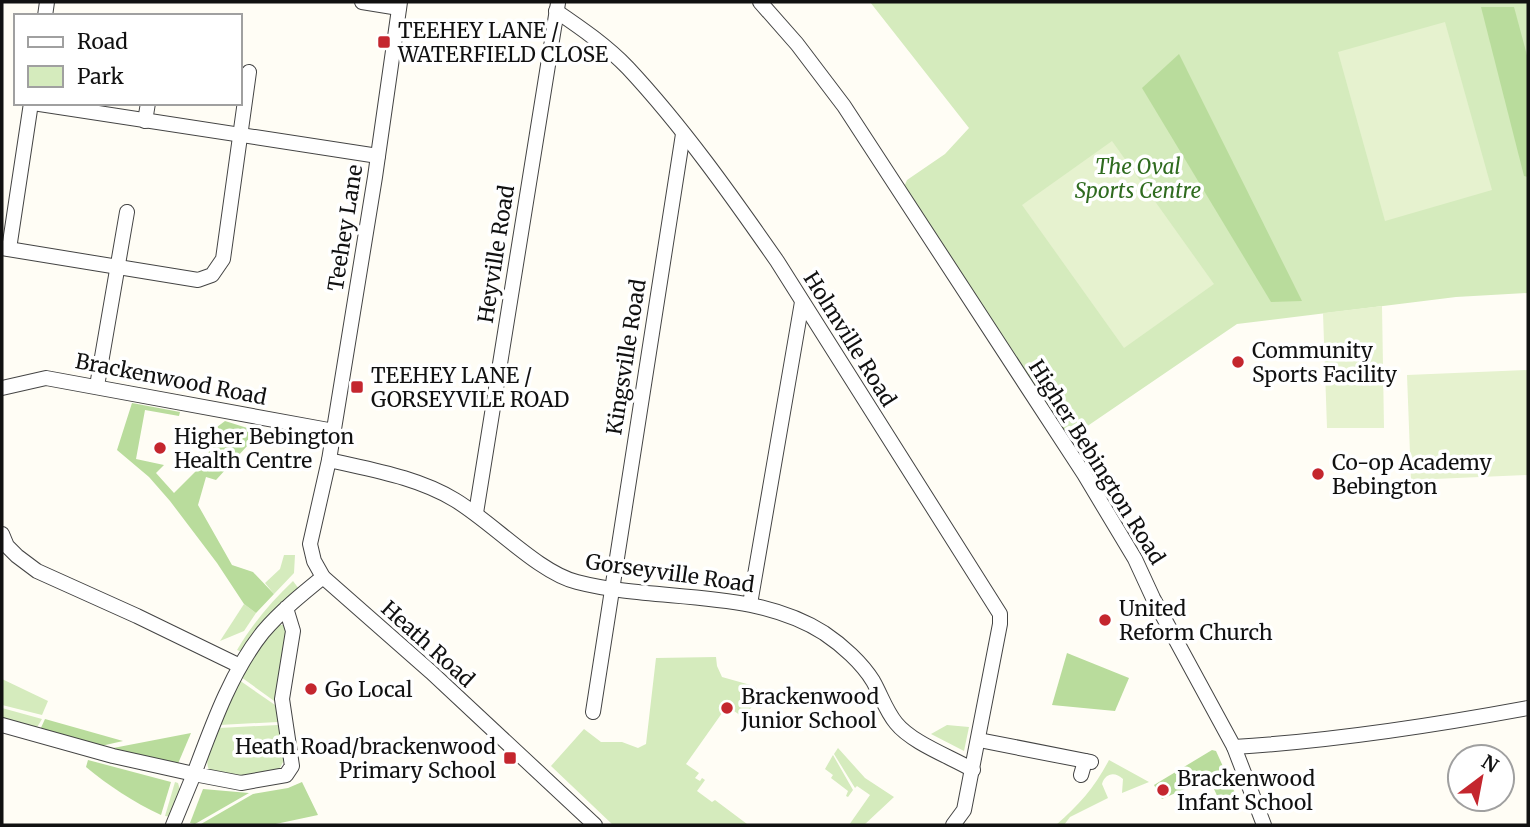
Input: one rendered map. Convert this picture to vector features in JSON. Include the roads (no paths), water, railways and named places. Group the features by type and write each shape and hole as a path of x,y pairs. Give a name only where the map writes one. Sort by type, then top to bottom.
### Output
{"street":[{"path":"362,2 399,5"},
{"name":"Higher Bebington Road","path":"760,2 797,44 844,106 1084,474 1135,559 1153,598 1234,747 1264,825"},
{"name":"Teehey Lane","path":"329,460 378,156 399,5"},
{"name":"Holmville Road","path":"557,6 627,67 683,134 747,218 1000,614 973,770 964,810 953,825"},
{"name":"Heyville Road","path":"476,513 557,6"},
{"path":"32,105 5,248 198,280 212,275 223,259 251,72"},
{"path":"45,105 378,156"},
{"path":"145,121 148,105"},
{"name":"Kingsville Road","path":"593,712 683,134"},
{"path":"97,387 127,212"},
{"path":"750,604 802,302"},
{"name":"Brackenwood Road","path":"2,388 46,378 334,431"},
{"name":"Gorseyville Road","path":"329,460 425,484 476,513 546,568 576,582 750,604 790,615 825,634 845,650 872,679 896,723 912,737 973,770"},
{"name":"Heath Road","path":"329,460 310,544 314,561 324,577 431,672 595,825"},
{"path":"2,534 7,546 37,571 240,666"},
{"path":"173,825 240,666 263,632 286,608 324,577"},
{"path":"2,725 113,756 240,783 286,775 292,766 282,699 293,631 286,608"},
{"path":"1234,747 1304,742 1466,720 1528,708"},
{"path":"979,740 1086,766"}],"place":[{"name":"TEEHEY LANE / WATERFIELD CLOSE","path":"384,42"},
{"name":"Community Sports Facility","path":"1238,362"},
{"name":"TEEHEY LANE / GORSEYVILE ROAD","path":"357,387"},
{"name":"Higher Bebington Health Centre","path":"160,448"},
{"name":"Co-op Academy Bebington","path":"1318,474"},
{"name":"United Reform Church","path":"1105,620"},
{"name":"Go Local","path":"311,689"},
{"name":"Brackenwood Junior School","path":"727,708"},
{"name":"Heath Road/brackenwood Primary School","path":"510,758"},
{"name":"Brackenwood Infant School","path":"1163,790"}],"park label":[{"name":"The Oval Sports Centre","path":"1138,178"}]}
